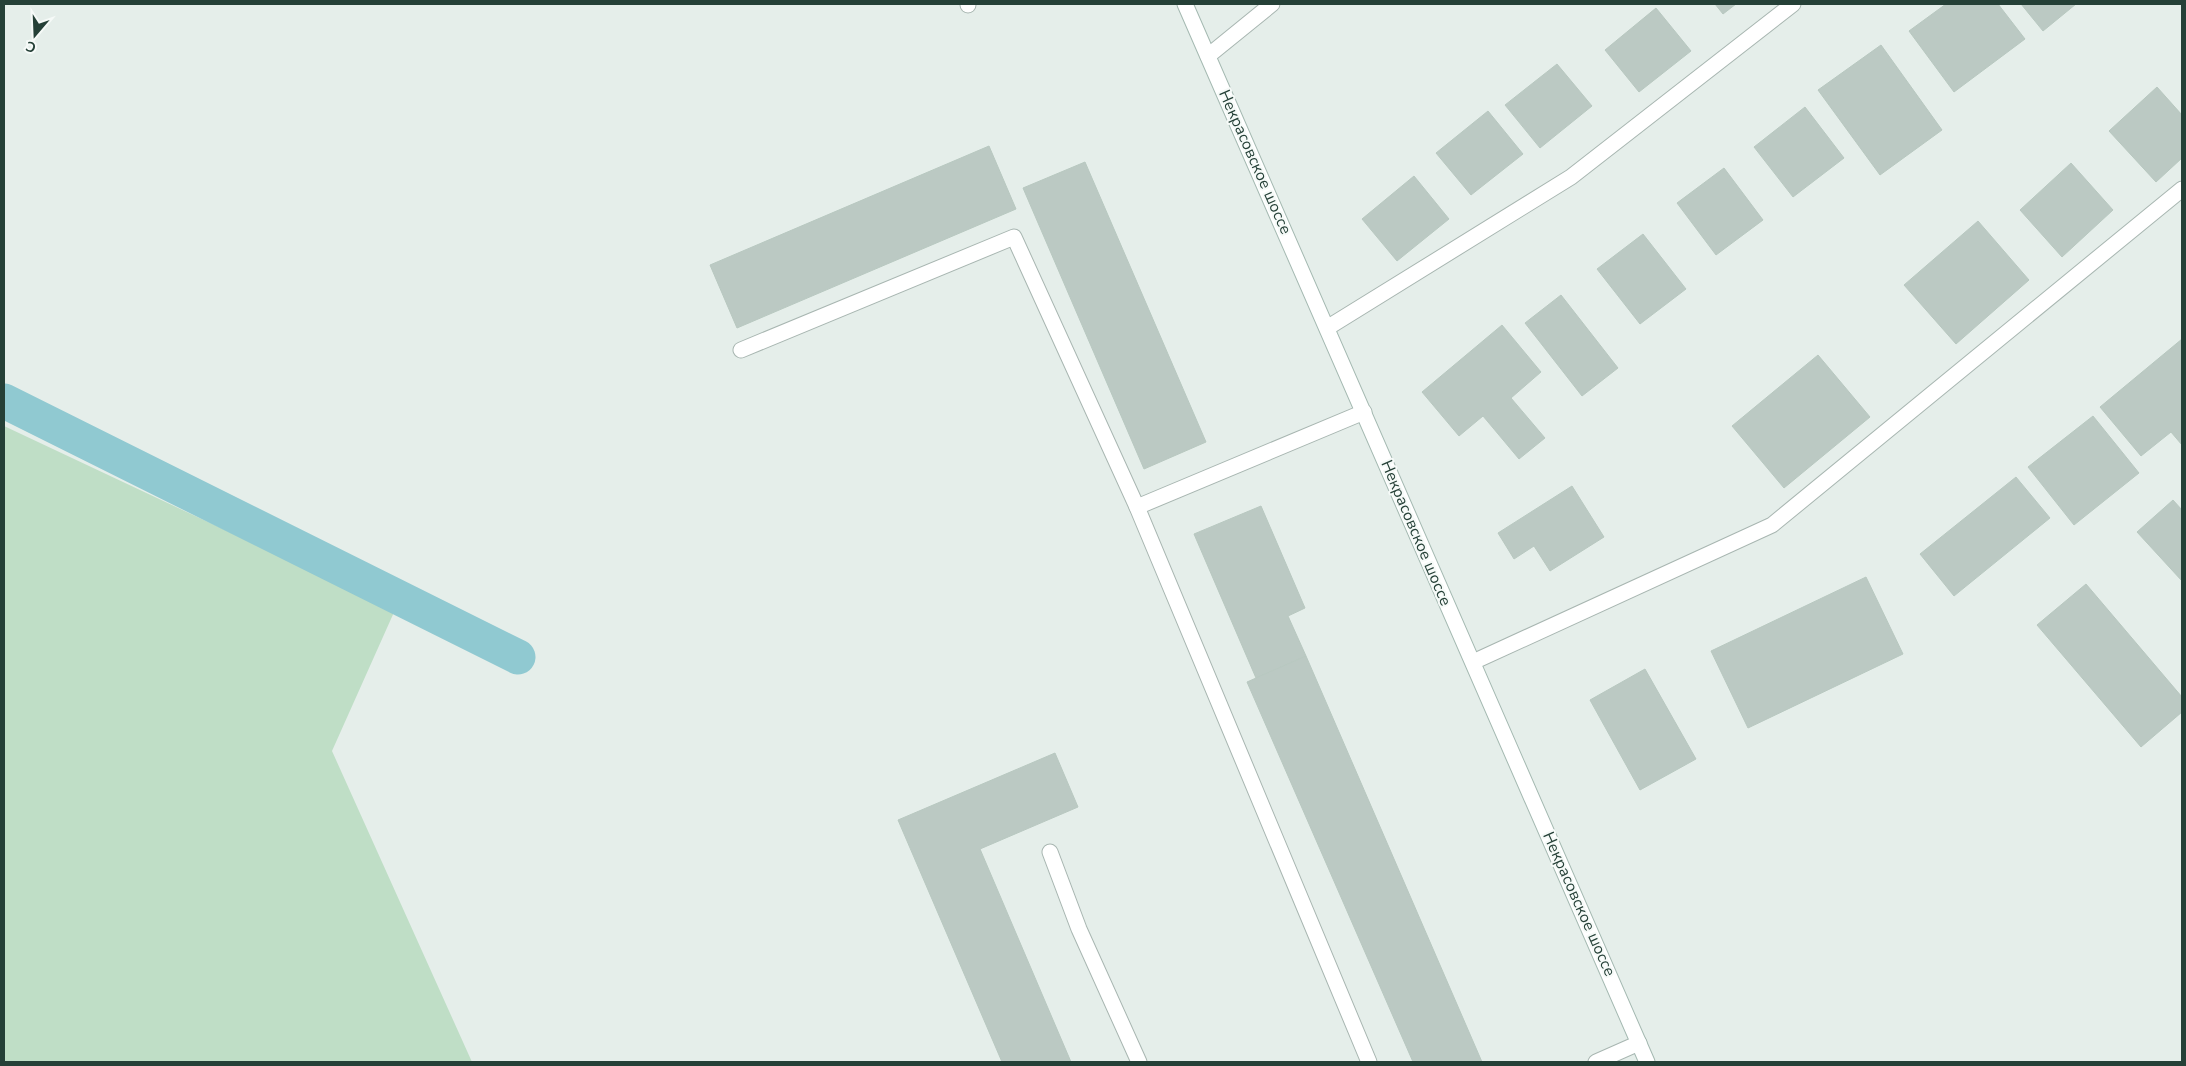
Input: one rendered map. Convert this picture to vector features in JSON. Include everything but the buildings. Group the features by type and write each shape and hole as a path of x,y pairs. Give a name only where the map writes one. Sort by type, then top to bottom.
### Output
{"street":[{"name":"Некрасовское шоссе","path":"1185,4 1647,1062"},
{"path":"1208,56 1272,4"},
{"path":"1327,328 1571,177 1793,4"},
{"path":"1473,662 1772,525 2182,190"},
{"path":"741,350 1014,237 1137,506 1369,1062"},
{"path":"1137,506 1364,412"},
{"path":"1050,852 1079,929 1139,1062"},
{"path":"1596,1062 1639,1043"}],"green space":[{"path":"4,426 395,610 332,751 472,1062 4,1062"}],"waterway":[{"path":"4,401 518,657"}]}
